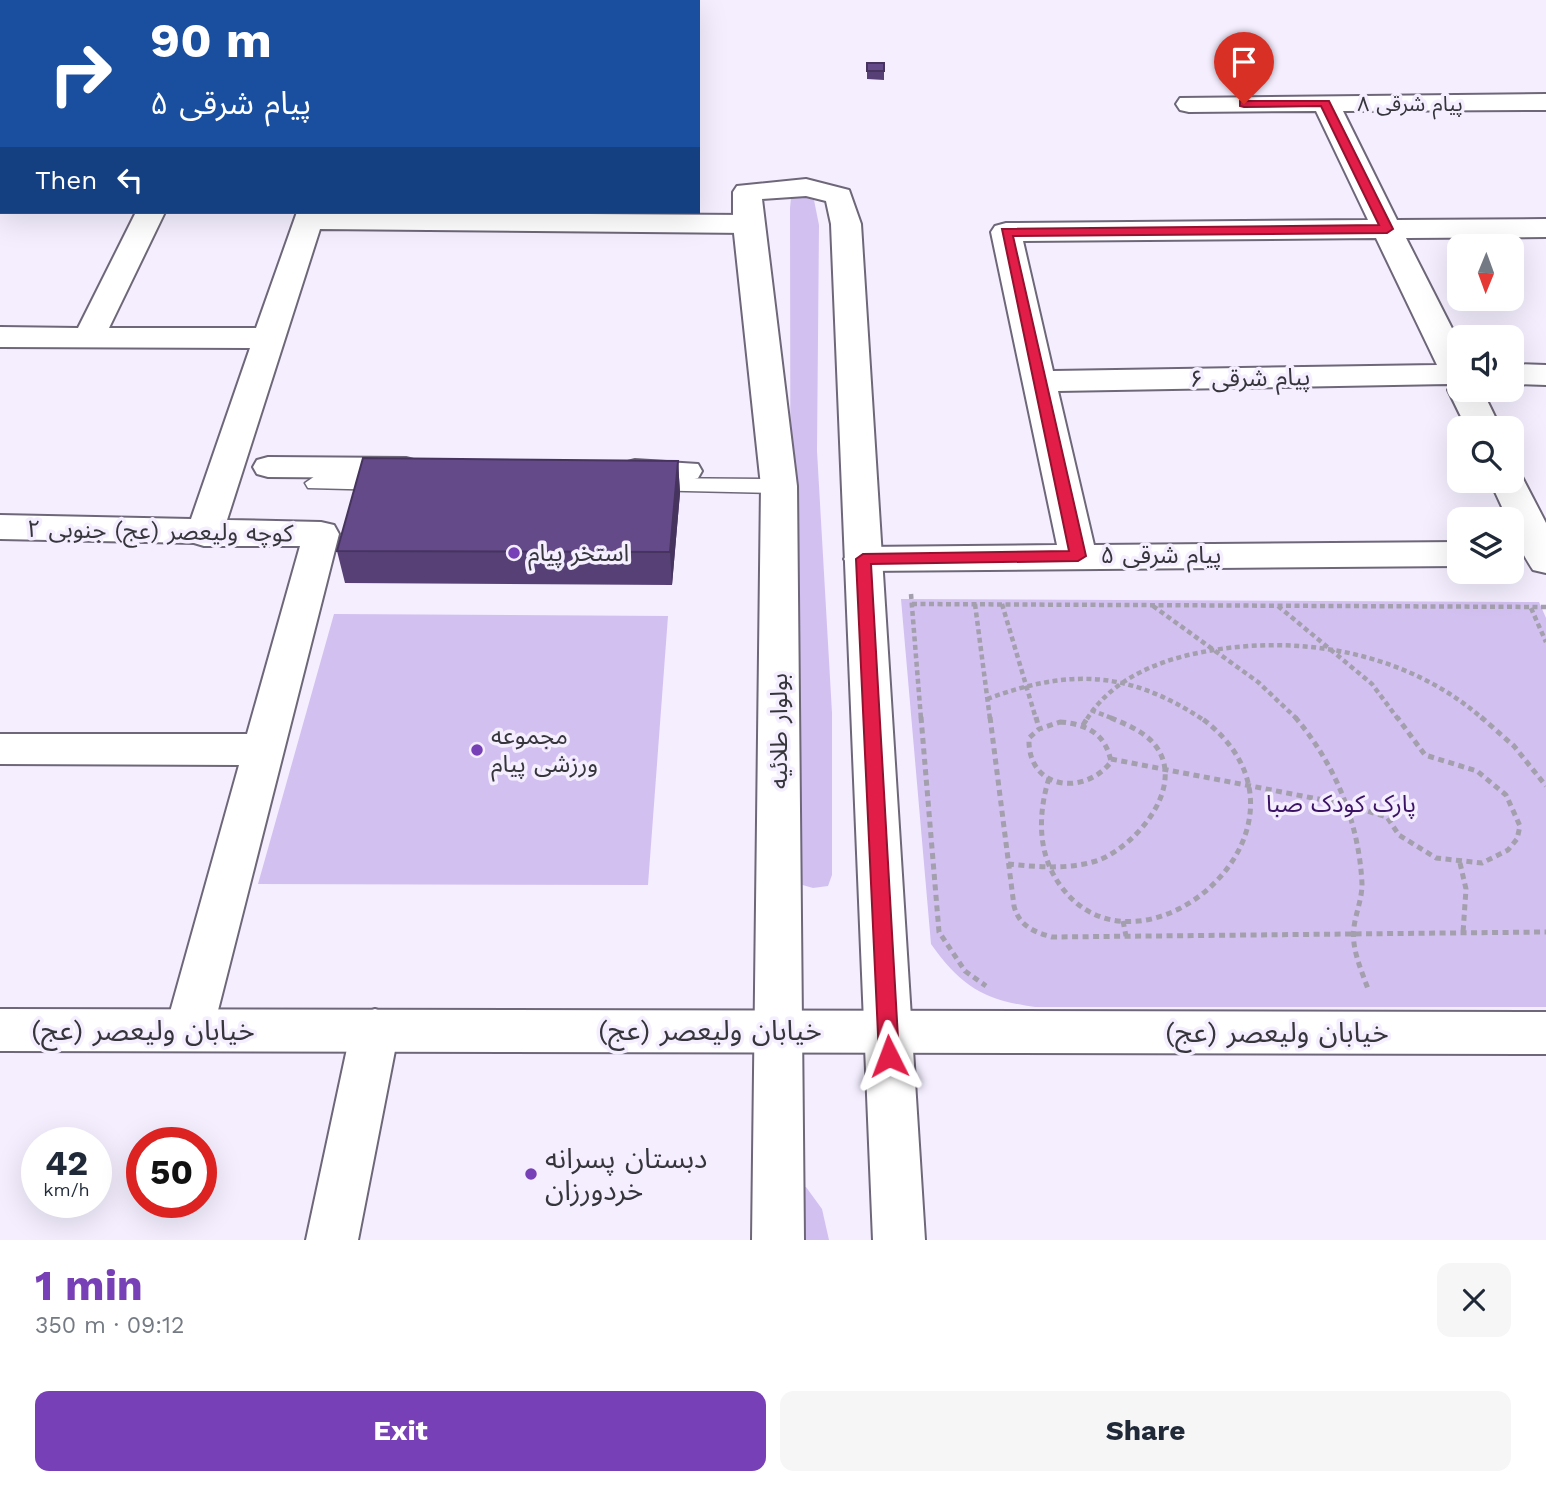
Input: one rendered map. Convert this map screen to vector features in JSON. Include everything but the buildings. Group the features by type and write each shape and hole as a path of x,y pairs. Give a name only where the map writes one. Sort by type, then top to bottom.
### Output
{"street":[{"name":"پیام شرقی ۸","path":"1189,104 1546,102"},
{"path":"1325,103 1447,351"},
{"name":"بولوار طلائیه","path":"778,1240 779,486 748,224 747,192 798,187 825,188 839,196 846,224 863,559"},
{"path":"89,337 149,214"},
{"path":"204,534 309,216 748,224"},
{"path":"1078,556 1006,232 1546,228"},
{"path":"0,337 269,338"},
{"path":"1524,374 1546,374"},
{"name":"پیام شرقی ۶","path":"1040,381 1447,379"},
{"path":"268,467 431,476"},
{"path":"612,477 698,475"},
{"path":"1513,493 1537,555"},
{"name":"کوچه ولیعصر (عج) جنوبی ۲","path":"0,527 204,534 321,534 263,750"},
{"name":"پیام شرقی ۵","path":"863,559 1447,554"},
{"path":"863,559 899,1240"},
{"path":"0,750 263,750 189,1030"},
{"name":"خیابان ولیعصر (عج)","path":"0,1030 1546,1033"},
{"path":"332,1240 375,1030"}],"lane":[{"path":"698,475 779,486"},
{"path":"315,483 431,476"}],"path":[{"path":"908,558 939,932 965,971 997,991"},
{"path":"866,604 1546,607"},
{"path":"975,604 1016,916 1025,926 1052,937 1546,932"},
{"path":"1002,604 1039,729"},
{"path":"1152,605 1276,695 1306,726 1330,760 1349,805 1362,894 1352,934 1379,1032"},
{"path":"1111,758 1349,805 1387,817 1399,835 1421,852 1460,863 1494,859 1517,839 1520,826 1506,795 1477,771 1425,755 1372,684 1279,606"},
{"path":"1531,608 1546,642"},
{"path":"1083,725 1091,710 1118,683 1146,668 1212,649 1256,642 1329,648 1381,661 1419,678 1473,710 1511,742 1546,786"},
{"path":"987,699 1026,683 1076,674 1118,683 1176,703 1226,740 1240,757 1248,785 1251,819 1245,843 1221,880 1202,897 1180,908 1124,921 1107,921 1089,916 1074,906 1062,893 1050,868 1040,836 1042,799 1049,778"},
{"path":"1009,864 1050,868 1090,862 1114,853 1139,832 1158,802 1165,769 1158,748 1149,739 1117,720 1091,710"},
{"path":"1060,722 1083,725 1106,742 1111,758 1106,771 1086,783 1073,784 1049,778 1035,769 1028,759 1029,738 1039,729 1060,722"},
{"path":"1460,863 1466,889 1463,933"},
{"path":"1124,921 1126,936"}],"green space":[{"path":"802,196 814,200 819,225 817,451 832,713 832,875 828,886 813,888 799,884 791,871 790,208 791,198"},
{"name":"پارک کودک صبا","path":"901,599 1539,602 1546,618 1546,1007 1035,1007 1001,1000 975,989 953,971 931,944"},
{"name":"مجموعه ورزشی پیام","path":"334,614 668,616 648,885 258,884"},
{"path":"784,1187 806,1187 822,1209 829,1240 776,1240"}],"place":[{"name":"استخر پیام","path":"514,553"},
{"name":"مجموعه ورزشی پیام","path":"477,750"},
{"name":"دبستان پسرانه خردورزان","path":"531,1174"}],"route":[{"path":"889,1056 863,559 1078,556 1006,232 1387,229 1325,103 1244,104"}]}
